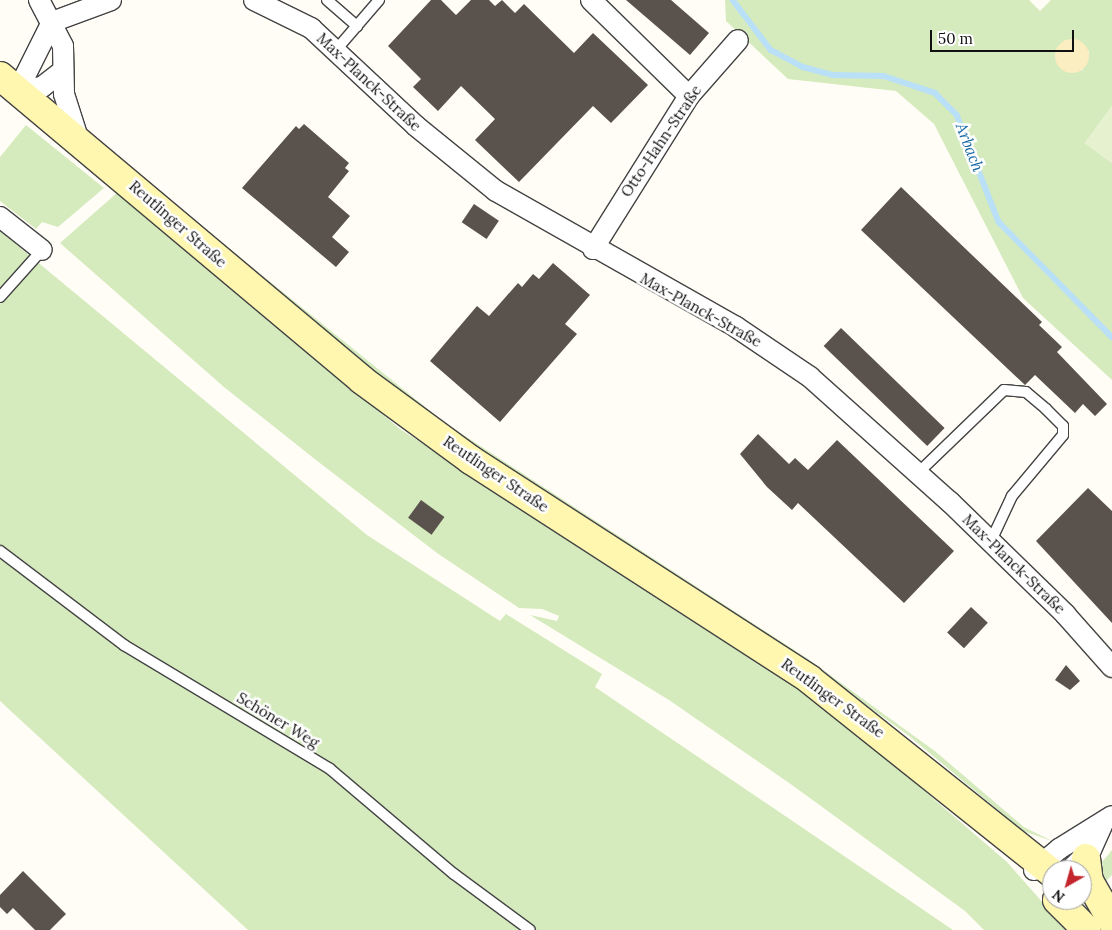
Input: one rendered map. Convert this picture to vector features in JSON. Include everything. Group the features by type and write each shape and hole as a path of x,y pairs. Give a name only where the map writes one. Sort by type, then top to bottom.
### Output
{"main road":[{"name":"Reutlinger Straße","path":"9,83 412,418 809,679 915,760 1013,844 1042,875"},
{"path":"1092,886 1112,921"},
{"name":"Reutlinger Straße","path":"1071,910 1087,930"},
{"path":"1091,910 1109,930"}],"street":[{"path":"39,0 63,46 60,73 79,140"},
{"path":"60,73 42,87 9,83 52,22 111,0"},
{"name":"Max-Planck-Straße","path":"254,0 290,15 336,50 471,172 593,249 777,352 858,417 919,472 1065,614 1112,667"},
{"path":"591,0 689,96"},
{"name":"Otto-Hahn-Straße","path":"593,249 689,96 738,40"},
{"path":"0,217 42,250"},
{"path":"1081,860 1107,820"},
{"path":"1067,860 1107,820"}],"lane":[{"path":"327,0 357,26"},
{"path":"336,50 379,0"},
{"path":"0,297 42,250"},
{"path":"919,472 1004,390 1015,388 1026,392 1046,409 1063,426 1063,435 1012,496 990,542"},
{"name":"Schöner Weg","path":"0,551 124,645 330,769 454,874 530,930"}],"green space":[{"path":"725,0 1029,0 1040,11 1051,0 1112,0 1112,106 1085,143 1112,163 1112,380 1023,298 934,124 896,91 788,79 726,21","holes":["1065,40 1076,41 1089,51 1082,71 1056,50"]},
{"path":"1112,106 1112,163 1085,143"},
{"path":"26,125 104,188 58,227 42,222 36,229 0,201 0,157"},
{"path":"118,192 400,429 816,698 1007,862 1042,902 1042,910 1049,910 1067,930 984,930 965,911 792,785 669,700 530,615 557,621 559,616 542,609 519,608 437,553 224,387 60,243"},
{"path":"200,225 445,423 808,659 936,752 1024,827 1052,841 1023,831 908,735 810,665 424,413 197,226"},
{"path":"0,231 367,535 500,621 506,614 602,674 595,687 953,930 248,930 0,701"},
{"path":"1112,850 1112,875 1104,883 1102,862"}],"sand":[{"path":"1072,39 1079,40 1084,44 1088,49 1088,63 1084,68 1079,72 1072,73 1065,72 1060,68 1056,63 1055,56 1056,49 1060,44 1065,40"}],"building":[{"path":"431,0 441,0 456,15 471,0 489,0 495,6 502,0 515,13 524,4 574,53 593,33 648,85 611,123 593,106 519,182 475,140 495,119 461,86 438,111 413,87 421,79 388,46"},
{"path":"626,0 671,0 709,33 690,55"},
{"path":"304,124 349,163 345,168 349,171 328,197 350,216 332,237 349,252 336,267 242,188 296,126 299,129"},
{"path":"901,187 1042,322 1039,325 1062,347 1057,352 1107,404 1095,416 1083,404 1075,413 1035,375 1025,385 861,230"},
{"path":"474,204 499,221 487,239 462,222"},
{"path":"553,263 590,295 565,324 577,334 500,422 430,361 477,306 489,316 518,283 522,287 533,274 539,279"},
{"path":"841,328 945,428 927,446 824,346"},
{"path":"758,434 789,464 795,458 808,470 837,440 954,551 904,603 798,503 792,510 767,487 740,454"},
{"path":"1088,488 1112,511 1112,623 1036,541"},
{"path":"421,500 444,517 432,535 408,518"},
{"path":"971,607 988,623 964,648 947,633"},
{"path":"1066,665 1080,681 1070,690 1055,680"},
{"path":"23,871 66,914 50,930 35,930 13,908 7,914 0,907 0,895"}],"waterway":[{"name":"Arbach","path":"733,0 771,50 803,67 833,75 884,76 935,93 957,115 999,222 1112,337"}]}
